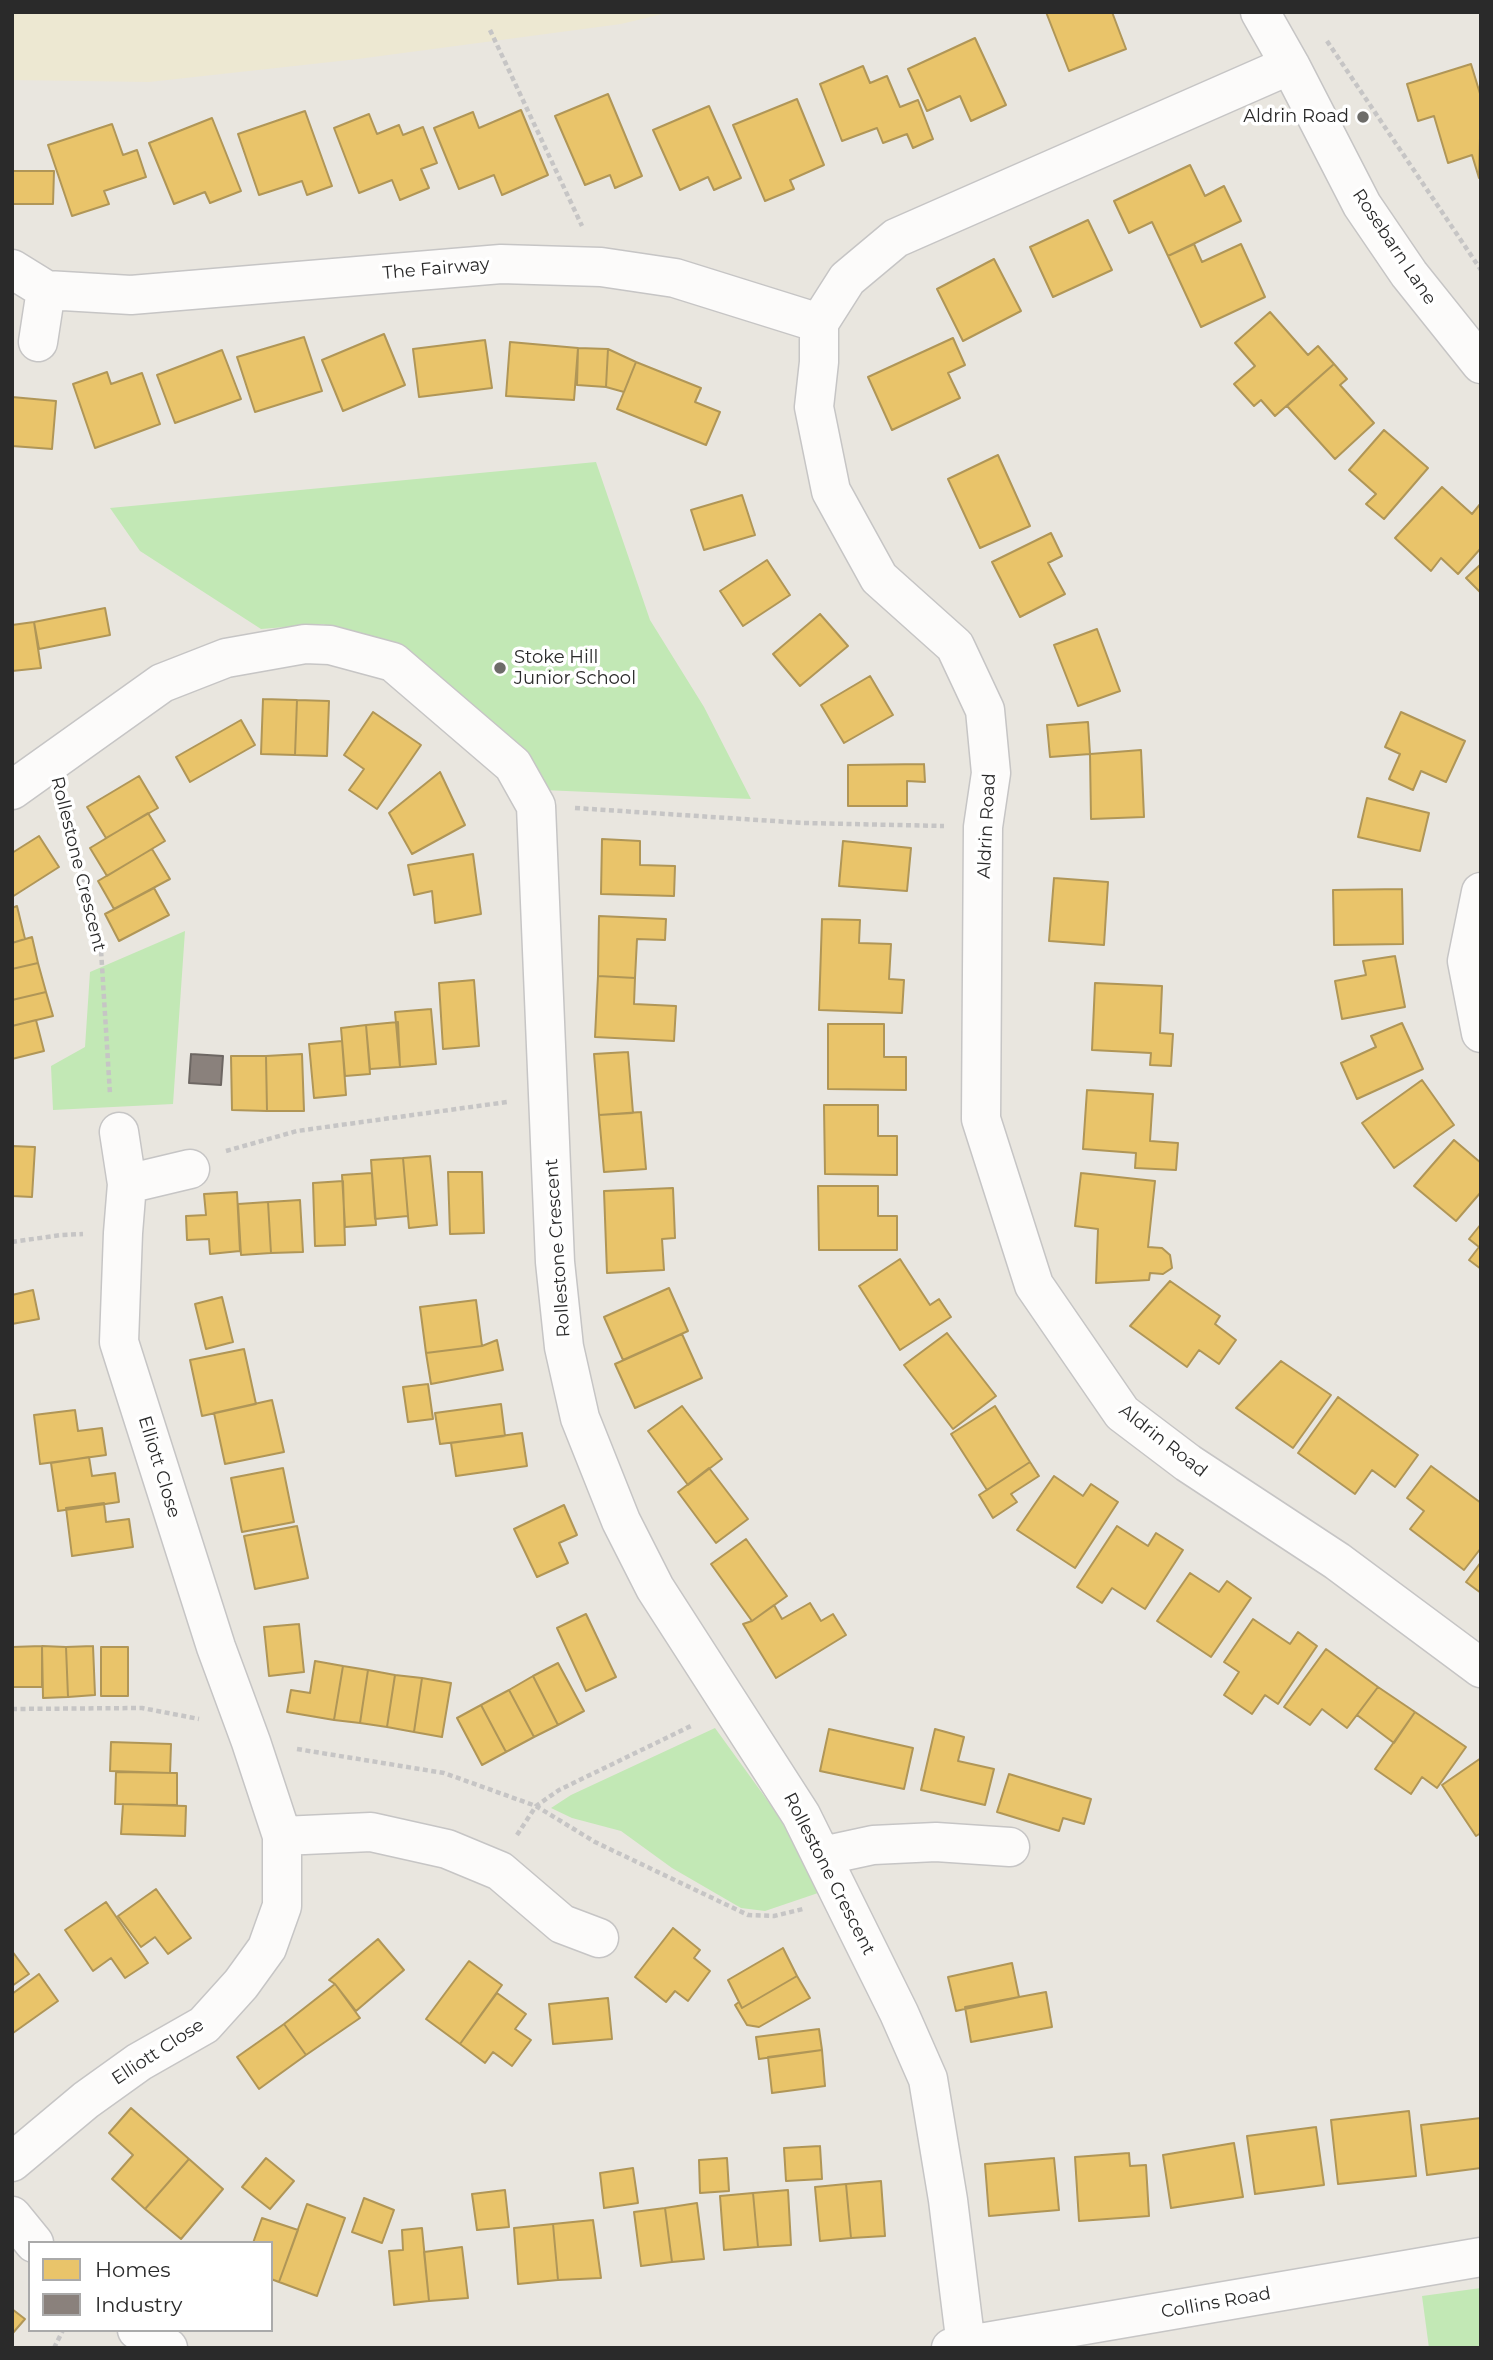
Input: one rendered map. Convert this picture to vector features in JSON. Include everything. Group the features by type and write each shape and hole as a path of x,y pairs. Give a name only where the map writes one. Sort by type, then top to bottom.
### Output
{"street":[{"name":"Rosebarn Lane","path":"1260,12 1362,205 1409,274 1481,364"},
{"path":"819,323 847,279 896,238 1290,65"},
{"name":"The Fairway","path":"12,269 46,290 131,295 501,264 601,267 676,278 819,323"},
{"path":"38,342 46,290"},
{"name":"Aldrin Road","path":"819,323 819,362 814,407 831,491 879,578 956,646 985,710 991,773 984,827 981,1118 1034,1285 1122,1413 1188,1463 1336,1561 1481,1668"},
{"name":"Rollestone Crescent","path":"12,790 162,683 226,658 305,644 330,645 394,662 513,765 536,806 555,1262 565,1347 580,1419 621,1521 655,1588 801,1815 845,1900 928,2079 948,2200 959,2347"},
{"path":"1481,892 1467,961 1481,1033"},
{"name":"Elliott Close","path":"12,2162 139,2062 204,2025 241,1984 267,1948 282,1906 282,1836 270,1744 216,1647 120,1342 123,1233 128,1184 119,1132"},
{"path":"128,1184 190,1169"},
{"path":"282,1836 371,1832 447,1849 500,1871 562,1924 599,1938"},
{"path":"822,1856 873,1845 936,1842 1010,1847"},
{"path":"12,2216 32,2241"},
{"name":"Collins Road","path":"959,2347 1481,2257"},
{"path":"140,2332 168,2348"}],"path":[{"path":"490,30 601,267"},
{"path":"1320,31 1481,270"},
{"name":"Rollestone Crescent","path":"52,762 101,950 111,1108 119,1132"},
{"path":"536,806 804,824 984,827"},
{"path":"190,1169 228,1150 297,1131 549,1096"},
{"path":"12,1242 61,1235 123,1233"},
{"path":"536,1806 559,1790 700,1722 728,1700"},
{"path":"14,1709 142,1708 200,1719 270,1744 444,1773 536,1806 596,1842 748,1915 774,1916 845,1900"},
{"path":"54,2348 62,2332"}],"shaded area":[{"path":"12,12 671,12 621,24 358,59 149,82 12,80"}],"green space":[{"name":"Stoke Hill Junior School","path":"596,462 650,620 704,707 751,799 543,790 400,655 323,624 261,629 140,551 110,508"},
{"path":"185,931 173,1104 53,1110 51,1066 85,1047 90,972"},
{"path":"715,1728 778,1815 821,1892 765,1911 741,1908 672,1868 621,1831 572,1818 551,1808 571,1795"},
{"path":"1481,2288 1481,2348 1429,2348 1422,2296"}],"building: Homes":[{"path":"1046,12 1112,12 1126,49 1069,71"},
{"path":"975,38 1006,105 971,121 960,96 927,111 908,69"},
{"path":"1471,64 1481,97 1479,178 1472,155 1448,163 1434,116 1418,121 1407,84"},
{"path":"863,66 870,83 887,76 900,107 918,100 933,139 913,148 907,134 883,143 877,128 842,141 820,84"},
{"path":"608,94 642,176 615,188 610,175 585,185 555,116"},
{"path":"797,99 824,165 790,180 794,189 765,201 733,125"},
{"path":"709,106 741,178 714,190 708,177 680,190 653,130"},
{"path":"521,110 548,175 502,195 494,175 459,189 434,128 473,112 479,128"},
{"path":"305,111 332,186 307,195 302,181 259,195 238,134"},
{"path":"369,114 377,134 399,125 403,135 423,127 437,163 421,169 429,188 400,200 392,180 359,193 334,128"},
{"path":"212,118 241,191 210,203 205,192 174,204 149,143"},
{"path":"112,124 123,155 137,150 146,177 104,191 109,204 72,216 48,145"},
{"path":"1190,165 1205,196 1224,186 1241,221 1168,256 1152,222 1129,233 1114,201"},
{"path":"12,171 54,171 53,204 12,204"},
{"path":"1088,220 1112,270 1053,297 1030,247"},
{"path":"1194,244 1202,262 1241,244 1265,297 1201,327 1168,256"},
{"path":"994,259 1021,311 963,341 937,289"},
{"path":"1270,312 1308,355 1318,346 1334,364 1275,416 1261,400 1254,406 1234,384 1255,366 1235,343"},
{"path":"384,334 405,385 343,411 322,360"},
{"path":"304,337 322,391 255,412 237,357"},
{"path":"953,338 965,365 948,373 960,398 892,430 868,377"},
{"path":"485,340 492,388 419,397 413,349"},
{"path":"510,342 578,348 574,400 506,396"},
{"path":"578,348 608,349 606,387 577,385"},
{"path":"608,349 636,362 624,392 606,387"},
{"path":"222,350 241,399 175,423 157,375"},
{"path":"636,362 701,388 695,402 720,412 706,445 617,409"},
{"path":"1334,364 1347,379 1340,385 1374,423 1335,459 1287,406"},
{"path":"107,372 111,384 142,373 160,424 95,448 73,384"},
{"path":"12,397 56,401 52,449 12,446"},
{"path":"1384,430 1428,468 1384,519 1366,504 1376,494 1349,470"},
{"path":"998,455 1030,526 980,548 948,479"},
{"path":"1442,487 1472,514 1481,503 1481,548 1458,574 1441,558 1431,571 1395,538"},
{"path":"742,495 755,535 704,550 691,510"},
{"path":"1051,533 1062,556 1048,563 1065,594 1020,617 992,562"},
{"path":"767,560 790,595 743,626 720,591"},
{"path":"1481,564 1481,593 1466,578"},
{"path":"105,608 110,635 39,649 34,622"},
{"path":"820,614 848,646 800,686 773,654"},
{"path":"34,622 41,668 12,671 12,625"},
{"path":"1097,629 1120,691 1078,706 1054,645"},
{"path":"870,676 893,715 844,743 821,705"},
{"path":"263,699 297,700 295,755 261,754"},
{"path":"297,700 329,701 327,756 295,755"},
{"path":"373,712 421,745 377,809 349,790 364,769 344,755"},
{"path":"1401,712 1465,741 1446,782 1421,771 1413,790 1389,779 1400,754 1385,747"},
{"path":"241,720 255,745 190,782 176,757"},
{"path":"1088,722 1090,754 1050,757 1047,725"},
{"path":"1141,750 1144,817 1091,819 1090,754"},
{"path":"924,764 925,782 907,781 907,806 848,806 848,765"},
{"path":"440,772 465,825 412,854 389,813"},
{"path":"139,776 158,808 106,838 87,807"},
{"path":"1367,798 1429,813 1420,851 1358,837"},
{"path":"148,813 165,841 107,876 90,848"},
{"path":"39,836 59,867 12,897 12,853"},
{"path":"602,839 640,841 640,865 675,866 674,896 601,894"},
{"path":"843,841 911,848 907,891 839,886"},
{"path":"152,849 170,879 114,909 98,881"},
{"path":"473,854 481,914 435,923 432,891 414,895 408,865"},
{"path":"1054,878 1108,882 1104,945 1049,941"},
{"path":"154,888 169,915 119,941 105,914"},
{"path":"1402,889 1403,944 1334,945 1333,890"},
{"path":"17,906 25,939 12,943 12,908"},
{"path":"599,916 666,919 665,940 637,939 635,978 598,976"},
{"path":"822,919 860,920 859,943 891,944 889,979 904,980 902,1013 819,1010"},
{"path":"32,937 38,963 12,969 12,943"},
{"path":"1395,956 1405,1007 1342,1019 1335,981 1366,975 1363,961"},
{"path":"38,963 46,992 12,1000 12,969"},
{"path":"598,976 635,978 634,1004 676,1006 674,1041 595,1037"},
{"path":"474,980 479,1046 443,1049 439,983"},
{"path":"1095,983 1162,986 1160,1033 1173,1034 1171,1066 1150,1065 1151,1053 1092,1050"},
{"path":"46,992 53,1016 12,1026 12,1000"},
{"path":"431,1009 436,1064 400,1067 395,1012"},
{"path":"36,1020 44,1051 12,1059 12,1026"},
{"path":"398,1022 400,1067 370,1069 366,1025"},
{"path":"1402,1023 1423,1069 1357,1099 1341,1063 1376,1047 1371,1036"},
{"path":"828,1024 884,1024 884,1057 906,1057 906,1090 828,1089"},
{"path":"366,1025 370,1074 345,1076 341,1028"},
{"path":"342,1041 346,1095 314,1098 309,1044"},
{"path":"628,1052 633,1113 599,1115 594,1054"},
{"path":"302,1054 304,1111 267,1111 266,1056"},
{"path":"231,1056 266,1056 267,1111 232,1110"},
{"path":"1422,1080 1454,1125 1394,1168 1362,1123"},
{"path":"1087,1090 1153,1094 1150,1141 1178,1143 1176,1170 1135,1168 1136,1153 1083,1149"},
{"path":"824,1105 878,1105 878,1136 897,1136 897,1175 825,1174"},
{"path":"641,1112 646,1169 604,1172 599,1115"},
{"path":"1454,1140 1481,1163 1481,1192 1456,1221 1414,1186"},
{"path":"12,1146 35,1147 32,1197 12,1196"},
{"path":"430,1156 437,1225 409,1228 403,1158"},
{"path":"403,1158 408,1216 375,1219 371,1160"},
{"path":"448,1172 482,1172 484,1233 450,1234"},
{"path":"372,1173 376,1225 345,1227 342,1175"},
{"path":"1081,1173 1155,1181 1148,1247 1162,1248 1170,1255 1172,1268 1163,1274 1150,1273 1149,1280 1096,1283 1098,1229 1075,1226"},
{"path":"343,1181 345,1245 315,1246 313,1183"},
{"path":"818,1186 878,1186 878,1216 897,1216 897,1250 819,1250"},
{"path":"673,1188 675,1238 662,1239 664,1270 607,1273 604,1191"},
{"path":"237,1192 240,1251 210,1254 209,1239 187,1240 186,1216 206,1215 204,1194"},
{"path":"300,1200 303,1252 271,1253 268,1202"},
{"path":"268,1202 271,1253 241,1255 238,1204"},
{"path":"1481,1224 1481,1269 1469,1260 1479,1247 1469,1239"},
{"path":"900,1259 930,1305 939,1299 951,1317 900,1350 859,1286"},
{"path":"1170,1281 1220,1316 1215,1324 1236,1340 1219,1364 1199,1350 1187,1367 1130,1326"},
{"path":"669,1288 688,1331 623,1360 604,1317"},
{"path":"33,1290 39,1319 12,1324 12,1295"},
{"path":"222,1297 233,1342 206,1349 195,1304"},
{"path":"476,1300 482,1346 426,1353 420,1307"},
{"path":"947,1333 996,1396 953,1429 904,1365"},
{"path":"682,1334 702,1378 635,1408 615,1364"},
{"path":"497,1340 503,1370 431,1384 426,1353 482,1346"},
{"path":"244,1349 256,1404 202,1416 190,1360"},
{"path":"1281,1361 1331,1395 1293,1448 1236,1408"},
{"path":"428,1384 433,1419 408,1422 403,1387"},
{"path":"1338,1397 1418,1455 1395,1487 1372,1470 1355,1494 1298,1453"},
{"path":"272,1400 284,1452 225,1464 214,1413"},
{"path":"501,1404 505,1436 440,1444 435,1413"},
{"path":"682,1406 722,1459 688,1485 648,1431"},
{"path":"995,1406 1030,1462 987,1490 951,1434"},
{"path":"75,1410 78,1431 102,1428 106,1455 40,1464 34,1415"},
{"path":"522,1433 527,1466 456,1476 451,1443"},
{"path":"89,1457 92,1476 115,1473 119,1502 58,1511 51,1463"},
{"path":"1030,1462 1039,1476 1011,1494 1017,1502 993,1518 979,1495"},
{"path":"1431,1466 1481,1503 1481,1548 1464,1570 1410,1529 1424,1511 1407,1498"},
{"path":"283,1468 294,1522 242,1532 231,1478"},
{"path":"709,1468 748,1519 716,1543 678,1492"},
{"path":"1054,1476 1083,1496 1091,1484 1118,1502 1075,1568 1017,1530"},
{"path":"104,1503 106,1522 129,1519 133,1547 72,1556 66,1508"},
{"path":"564,1505 577,1535 559,1543 568,1563 537,1577 514,1529"},
{"path":"297,1526 308,1578 255,1589 244,1536"},
{"path":"1117,1526 1148,1546 1156,1533 1183,1550 1145,1609 1112,1588 1102,1603 1077,1587"},
{"path":"746,1539 787,1596 752,1621 711,1564"},
{"path":"1481,1562 1481,1593 1466,1582"},
{"path":"1190,1573 1219,1592 1227,1581 1251,1598 1211,1657 1157,1621"},
{"path":"810,1603 821,1621 833,1614 846,1635 776,1678 743,1624 752,1621 774,1605 782,1619"},
{"path":"586,1614 616,1677 586,1691 557,1628"},
{"path":"1253,1619 1290,1644 1298,1632 1317,1646 1278,1704 1265,1695 1252,1714 1224,1695 1239,1672 1224,1662"},
{"path":"299,1624 304,1672 269,1676 264,1627"},
{"path":"42,1646 66,1647 68,1697 43,1698"},
{"path":"42,1646 42,1687 12,1687 12,1647"},
{"path":"93,1646 95,1695 68,1697 66,1647"},
{"path":"101,1647 128,1647 128,1696 101,1696"},
{"path":"1326,1649 1378,1687 1347,1728 1322,1709 1310,1725 1284,1707"},
{"path":"315,1661 343,1666 334,1720 287,1712 291,1690 310,1693"},
{"path":"558,1663 584,1711 558,1725 533,1676"},
{"path":"343,1666 368,1670 360,1723 334,1720"},
{"path":"368,1670 395,1675 387,1727 360,1723"},
{"path":"395,1675 422,1678 414,1732 387,1727"},
{"path":"533,1676 558,1725 534,1737 509,1690"},
{"path":"422,1678 451,1683 442,1737 414,1732"},
{"path":"1378,1687 1415,1712 1394,1743 1357,1715"},
{"path":"509,1690 534,1737 506,1752 481,1705"},
{"path":"481,1705 506,1752 482,1765 457,1718"},
{"path":"1415,1712 1466,1747 1437,1788 1422,1777 1411,1794 1375,1769"},
{"path":"829,1729 913,1748 904,1789 820,1771"},
{"path":"935,1729 964,1737 958,1761 994,1769 985,1805 921,1790"},
{"path":"111,1742 171,1744 170,1773 110,1771"},
{"path":"1481,1758 1481,1833 1476,1836 1442,1785"},
{"path":"116,1772 177,1773 177,1805 115,1804"},
{"path":"1009,1774 1091,1799 1084,1824 1063,1818 1059,1831 997,1812"},
{"path":"123,1804 186,1806 185,1836 121,1834"},
{"path":"156,1889 191,1938 168,1954 155,1937 141,1947 118,1916"},
{"path":"106,1902 148,1963 125,1978 111,1958 93,1971 65,1930"},
{"path":"673,1928 700,1950 694,1958 710,1971 688,2001 675,1991 666,2002 635,1977"},
{"path":"378,1939 404,1970 356,2011 329,1980"},
{"path":"783,1948 797,1976 742,2008 728,1980"},
{"path":"12,1951 29,1974 12,1986"},
{"path":"469,1961 502,1985 460,2044 426,2019"},
{"path":"1012,1963 1019,1997 956,2011 948,1977"},
{"path":"39,1974 58,2001 13,2033 12,1994"},
{"path":"797,1976 810,1998 759,2027 747,2025 735,2005 739,2002 742,2008"},
{"path":"335,1984 360,2018 306,2055 284,2024"},
{"path":"1046,1992 1052,2027 971,2042 965,2007"},
{"path":"497,1993 526,2014 515,2029 531,2040 512,2066 493,2052 485,2063 460,2044"},
{"path":"608,1998 612,2039 553,2044 549,2004"},
{"path":"284,2024 306,2055 259,2089 237,2057"},
{"path":"819,2029 822,2050 759,2059 756,2037"},
{"path":"822,2050 825,2086 772,2093 768,2057"},
{"path":"131,2108 189,2159 145,2209 112,2179 133,2155 109,2133"},
{"path":"1409,2111 1416,2176 1338,2184 1331,2120"},
{"path":"1481,2118 1481,2168 1427,2175 1421,2125"},
{"path":"1316,2127 1324,2185 1255,2194 1247,2136"},
{"path":"1234,2143 1243,2197 1171,2208 1163,2155"},
{"path":"820,2146 822,2179 786,2181 784,2148"},
{"path":"1129,2153 1130,2166 1146,2165 1149,2216 1079,2221 1075,2157"},
{"path":"266,2158 294,2181 270,2209 242,2187"},
{"path":"727,2158 729,2191 700,2193 699,2160"},
{"path":"1054,2158 1059,2210 989,2216 985,2164"},
{"path":"189,2159 223,2189 181,2239 145,2209"},
{"path":"633,2168 638,2203 604,2208 600,2173"},
{"path":"881,2181 885,2236 851,2238 846,2184"},
{"path":"846,2184 851,2238 820,2241 815,2187"},
{"path":"505,2190 509,2227 477,2230 472,2194"},
{"path":"788,2190 791,2245 758,2247 753,2193"},
{"path":"753,2193 758,2247 724,2250 720,2196"},
{"path":"364,2198 394,2210 382,2243 352,2232"},
{"path":"697,2203 704,2259 672,2262 665,2208"},
{"path":"307,2204 345,2218 317,2296 279,2282"},
{"path":"665,2208 672,2262 641,2266 634,2212"},
{"path":"262,2218 298,2230 279,2282 273,2280 273,2241 254,2241"},
{"path":"593,2220 601,2278 558,2280 553,2224"},
{"path":"553,2224 558,2280 518,2284 514,2228"},
{"path":"422,2228 429,2301 394,2305 389,2251 403,2250 402,2230"},
{"path":"462,2247 468,2298 429,2301 424,2252"},
{"path":"12,2309 25,2319 12,2334"}],"building: Industry":[{"path":"191,1054 223,1056 221,1085 189,1083"}],"place":[{"name":"Aldrin Road","path":"1363,117"},
{"name":"Stoke Hill Junior School","path":"500,668"}]}
